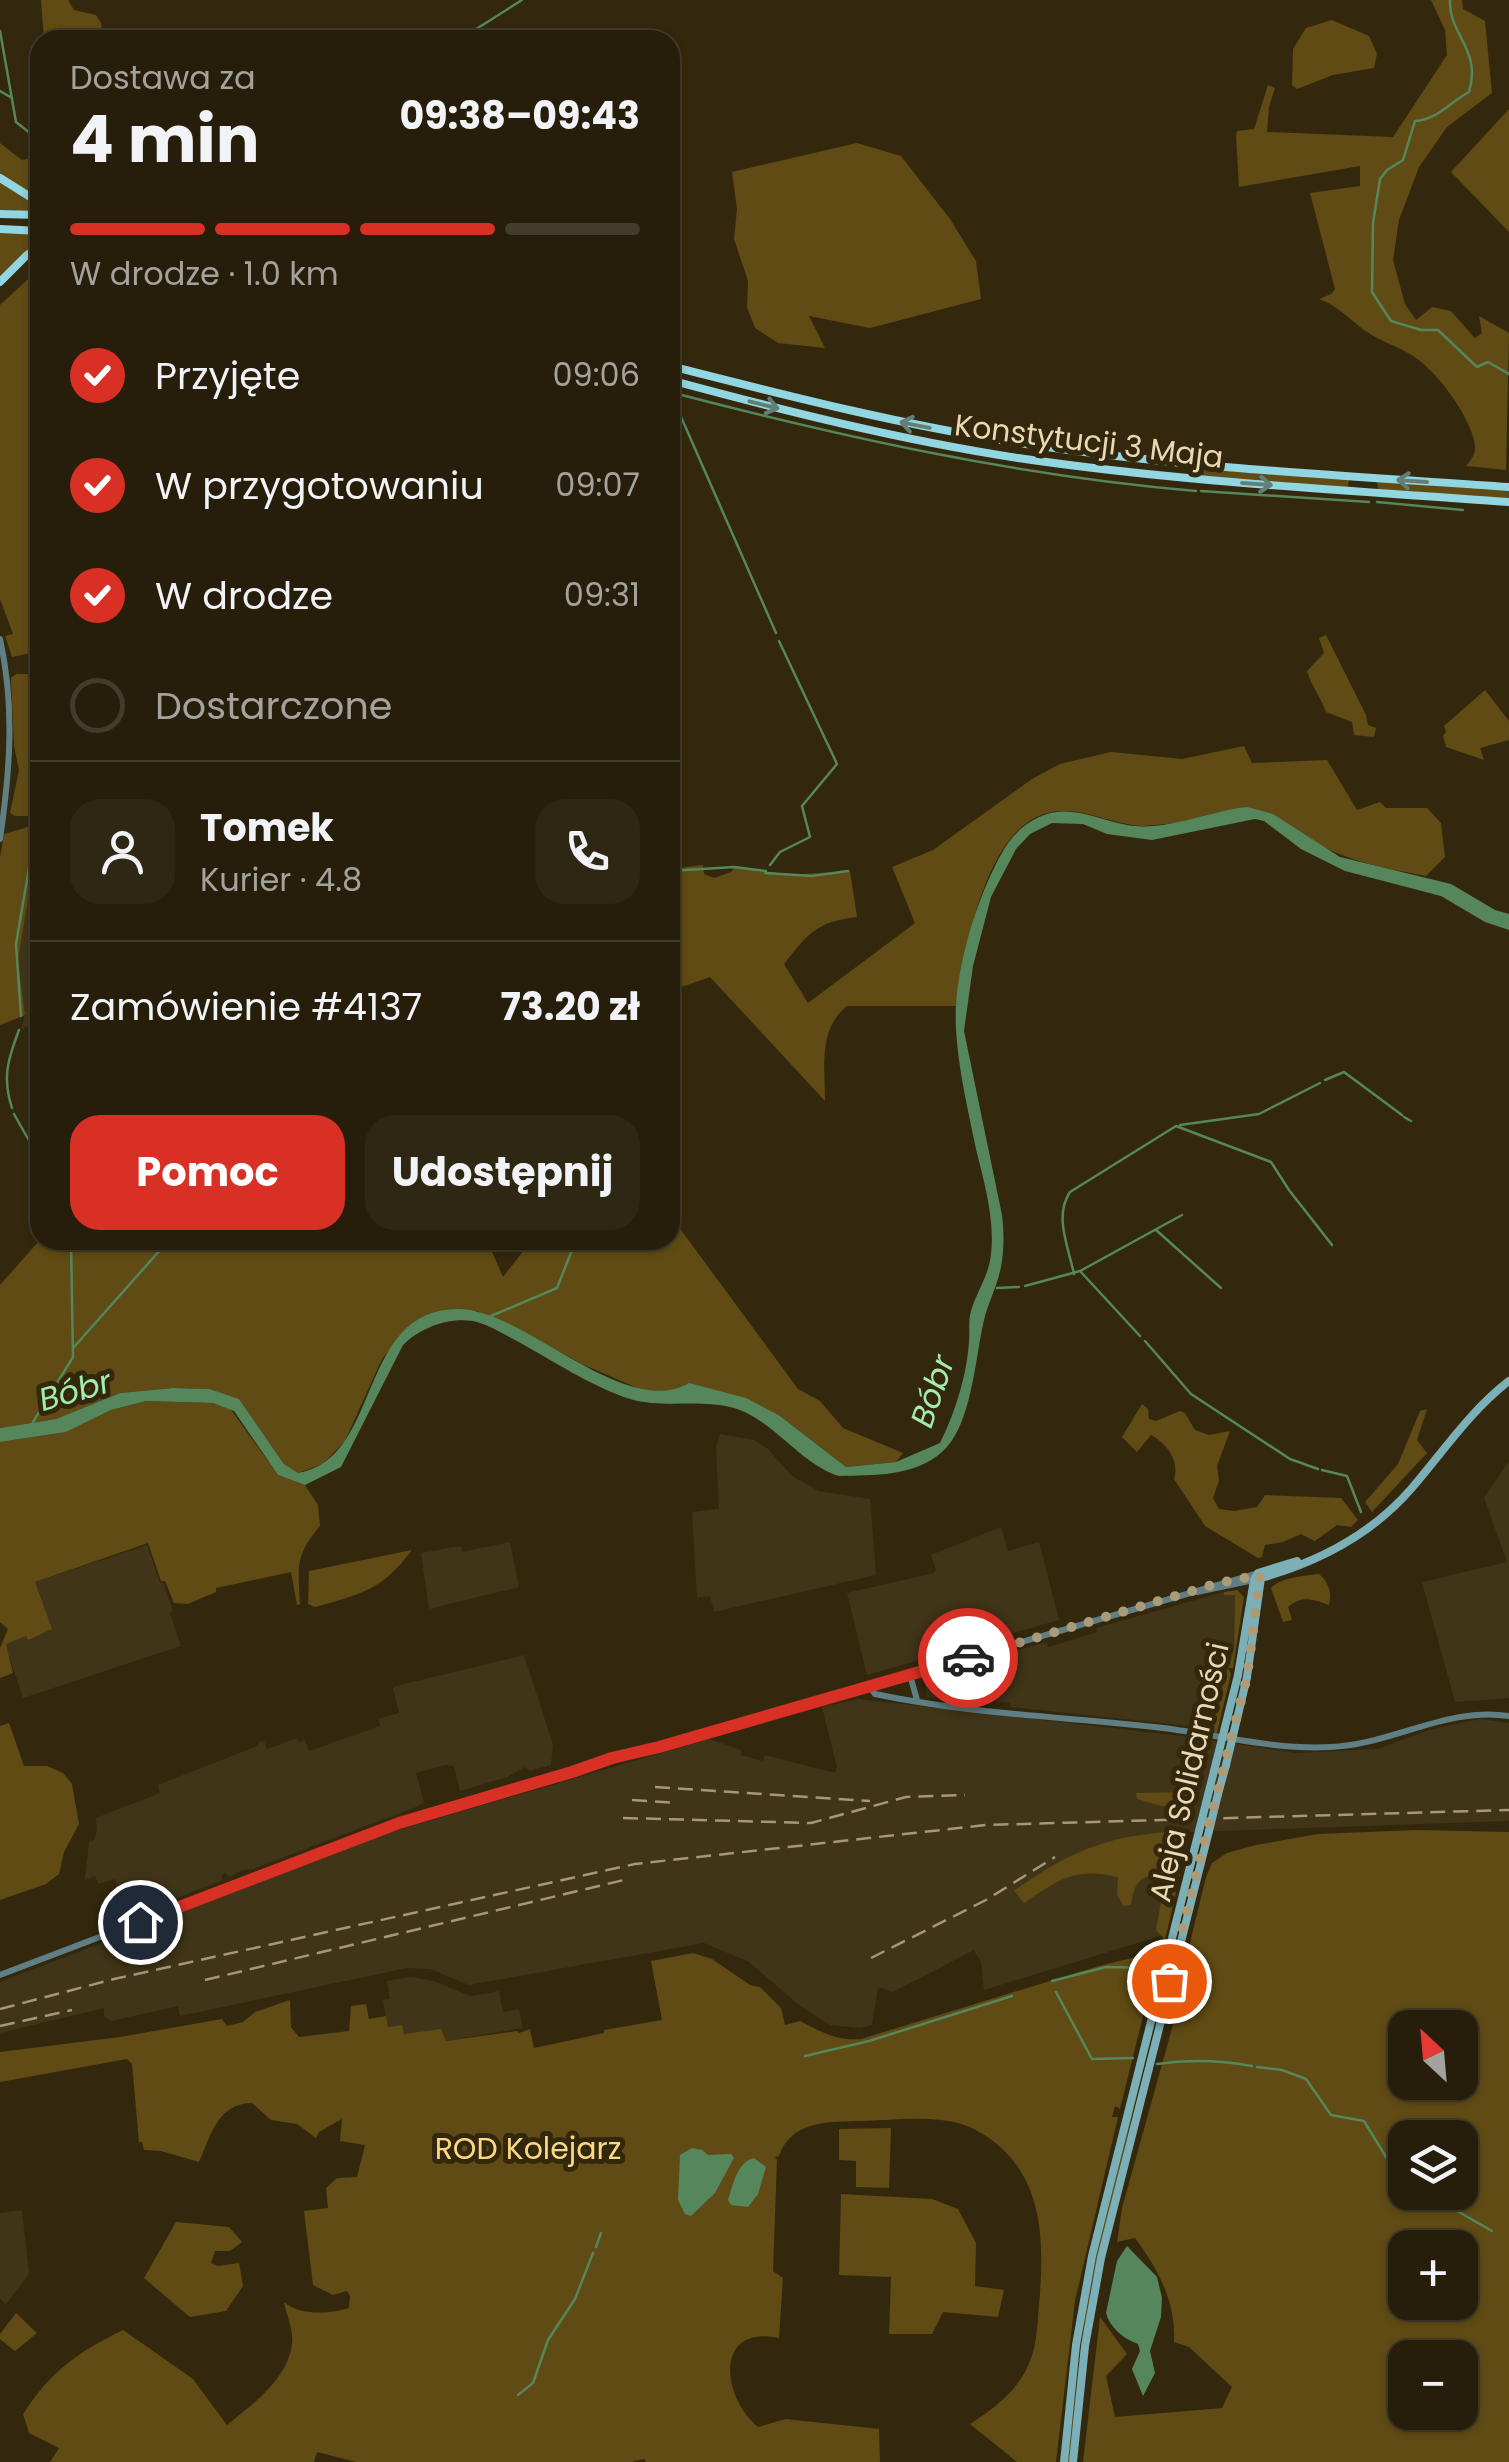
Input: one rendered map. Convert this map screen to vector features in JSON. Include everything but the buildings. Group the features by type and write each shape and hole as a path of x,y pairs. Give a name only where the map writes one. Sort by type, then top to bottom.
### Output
{"main road":[{"path":"0,178 30,197"},
{"path":"0,214 30,216"},
{"path":"0,229 30,230"},
{"path":"0,282 30,255"},
{"path":"680,368 897,422 1053,448 1188,464 1509,487"},
{"name":"Konstytucji 3 Maja","path":"680,383 873,431 1033,460 1204,481 1509,502"},
{"path":"1258,1577 1312,1561 1376,1522 1399,1502 1476,1410 1509,1381"},
{"name":"Aleja Solidarności","path":"1242,1676 1250,1594 1258,1577"},
{"name":"Aleja Solidarności","path":"1073,2462 1085,2346 1101,2258 1242,1676 1258,1577"},
{"name":"Aleja Solidarności","path":"1064,2462 1076,2346 1092,2256 1204,1831"}],"street":[{"path":"0,639 11,738 0,839"},
{"path":"1197,1592 1258,1577"},
{"path":"0,1975 377,1831 612,1758 1258,1577"},
{"path":"1238,1585 1250,1594"},
{"path":"910,1674 912,1692 918,1700"},
{"path":"869,1686 875,1694 1289,1747 1365,1745 1461,1716 1509,1716"}],"shaded area":[{"path":"1247,807 1273,814 1340,857 1451,884 1509,914 1509,930 1485,922 1441,896 1345,871 1255,819 1152,840 1107,834 1083,824 1052,823 1030,834 1016,849 991,897 973,966 964,1031 1002,1215 1002,1261 960,1426 942,1452 931,1460 893,1473 839,1476 812,1462 764,1423 737,1409 630,1399 586,1380 494,1329 464,1320 435,1325 403,1345 341,1467 305,1485 278,1475 234,1411 213,1403 146,1401 111,1410 66,1432 0,1442 0,1428 56,1419 120,1393 210,1389 239,1399 284,1464 298,1473 325,1462 345,1441 385,1357 402,1333 425,1315 458,1309 513,1326 605,1376 635,1387 663,1391 689,1383 746,1398 780,1416 846,1467 896,1462 940,1443 959,1394 968,1354 970,1315 991,1254 990,1214 961,1074 956,1011 969,934 992,871 1021,829 1050,813 1073,812 1127,825 1156,826"},
{"path":"30,889 30,1026 21,1029 25,1015 18,961"},
{"path":"720,1434 754,1440 768,1449 792,1476 819,1491 870,1499 876,1575 714,1612 710,1596 697,1598 692,1512 719,1509 716,1447"},
{"path":"1509,1461 1509,1698 1455,1702 1422,1582 1507,1562 1484,1498"},
{"path":"1001,1527 1008,1551 1039,1542 1059,1620 867,1675 847,1593 934,1573 931,1555"},
{"path":"510,1542 519,1587 429,1609 421,1553 461,1546 462,1552"},
{"path":"147,1545 173,1610 170,1613 181,1646 23,1698 5,1644 27,1636 35,1582"},
{"path":"1224,1592 1235,1594 1234,1649 1209,1728 1011,1707 1010,1703 968,1698 967,1702 926,1697 926,1677 1046,1642 1049,1647 1097,1632 1096,1628"},
{"path":"524,1655 553,1745 551,1765 530,1771 525,1767 507,1777 460,1791 454,1766 416,1773 424,1802 416,1807 230,1877 225,1873 221,1875 223,1880 128,1917 115,1879 98,1884 95,1876 85,1880 89,1842 94,1840 97,1830 96,1818 160,1793 158,1785 259,1742 264,1741 267,1749 297,1738 303,1741 303,1736 309,1751 380,1726 378,1719 399,1713 393,1688 396,1686"},
{"path":"858,1699 1297,1753 1378,1749 1432,1729 1480,1719 1509,1723 1509,1821 1190,1832 1163,1935 984,1990 981,1962 974,1950 893,1992 878,1987 872,2025 860,2028 830,2025 799,2005 749,1962 704,1943 469,1985 430,1969 407,1968 180,2016 178,2006 111,2021 104,2017 104,2008 0,2033 0,1982 385,1834 709,1739 763,1761 765,1755 835,1773 837,1767 822,1707"},
{"path":"411,1977 471,1996 499,1991 503,2012 519,2009 523,2028 446,2041 404,2034 388,2027 383,2000 390,1999 387,1981"},
{"path":"692,2148 708,2155 731,2154 734,2158 715,2193 691,2216 685,2214 678,2200 680,2155"},
{"path":"754,2158 766,2167 758,2194 748,2207 731,2205 728,2200 736,2175 743,2164"},
{"path":"22,2210 29,2274 6,2304 0,2299 0,2213"},
{"path":"1127,2246 1157,2277 1162,2298 1161,2317 1150,2351 1155,2373 1143,2396 1132,2369 1140,2351 1138,2344 1118,2332 1106,2313 1117,2261"}],"green space":[{"path":"41,0 68,0 74,10 96,15 102,30 43,30"},
{"path":"1431,0 1462,0 1463,9 1485,21 1492,93 1447,127 1419,167 1399,220 1393,260 1405,304 1416,320 1432,307 1451,311 1475,338 1482,333 1479,316 1509,333 1506,470 1466,466 1475,451 1472,434 1442,383 1413,356 1370,334 1319,299 1335,289 1310,193 1360,186 1360,166 1239,187 1237,131 1254,129 1268,85 1275,88 1267,132 1393,137 1447,55 1445,30"},
{"path":"1332,20 1369,36 1377,54 1374,68 1333,75 1297,89 1292,85 1293,49 1306,28"},
{"path":"1509,109 1509,232 1451,172"},
{"path":"0,143 22,160 30,158 30,194 0,174"},
{"path":"857,143 901,156 950,219 976,261 981,299 870,328 809,316 825,348 778,343 755,328 747,307 748,281 734,239 737,209 732,172"},
{"path":"0,181 30,200 30,212 0,210"},
{"path":"0,232 30,234 30,252 0,278"},
{"path":"30,277 30,653 12,657 5,636 13,634 0,599 0,305"},
{"path":"1204,469 1349,479 1348,487 1203,478"},
{"path":"1377,482 1509,490 1509,499 1378,489"},
{"path":"1326,635 1368,725 1376,728 1374,737 1354,735 1352,722 1326,712 1311,682 1307,671 1324,653 1319,638"},
{"path":"30,674 30,816 10,813 19,770 11,678"},
{"path":"1485,690 1509,721 1509,740 1480,748 1484,760 1446,747 1443,736 1444,726"},
{"path":"1244,746 1252,763 1327,760 1357,810 1380,802 1386,808 1427,808 1441,823 1445,857 1426,876 1382,867 1328,849 1273,814 1144,826 1071,811 1035,818 1014,835 984,889 973,921 956,1006 847,1006 827,1037 825,1101 710,977 680,988 680,868 703,865 704,874 714,878 731,872 735,866 787,875 850,871 857,917 814,931 784,964 808,1003 915,923 892,867 933,850 1032,779 1060,764 1111,752 1182,759"},
{"path":"30,827 30,888 18,961 25,1015 0,1025 0,858 4,834"},
{"path":"680,1229 798,1389 820,1401 843,1428 903,1453 896,1462 846,1467 780,1416 675,1392 642,1390 477,1311 406,1329 382,1359 345,1441 323,1464 298,1473 284,1464 239,1399 210,1389 120,1393 56,1419 0,1428 0,1285 31,1250 491,1250 503,1277 524,1250 680,1250"},
{"path":"146,1401 229,1407 278,1475 305,1485 318,1505 320,1526 306,1545 300,1562 300,1604 297,1605 291,1572 216,1588 216,1592 188,1604 174,1603 165,1581 161,1581 148,1543 35,1582 52,1629 28,1640 26,1636 6,1644 13,1673 0,1678 0,1648 8,1629 0,1622 0,1442 66,1432 111,1410"},
{"path":"1142,1404 1148,1409 1149,1419 1156,1421 1180,1411 1195,1430 1209,1435 1230,1431 1217,1466 1219,1481 1213,1498 1219,1509 1257,1507 1265,1495 1341,1498 1358,1520 1351,1527 1337,1525 1315,1541 1301,1534 1265,1545 1262,1557 1258,1558 1205,1526 1174,1479 1173,1459 1162,1443 1151,1435 1137,1452 1122,1437"},
{"path":"1427,1409 1417,1440 1427,1453 1372,1512 1365,1502 1398,1464 1420,1411"},
{"path":"412,1550 391,1574 370,1589 315,1607 308,1604 309,1571"},
{"path":"1319,1574 1329,1588 1329,1605 1298,1601 1288,1607 1292,1620 1283,1622 1271,1588 1287,1579"},
{"path":"1237,1590 1244,1597 1233,1668 1228,1668 1234,1649 1235,1595 1224,1592"},
{"path":"1228,1668 1231,1674 1217,1733 1208,1732"},
{"path":"9,1723 24,1766 47,1766 63,1773 72,1784 79,1824 64,1852 59,1874 46,1884 0,1900 0,1726"},
{"path":"1196,1743 1210,1749 1193,1806 1162,1806 1137,1799 1136,1793 1187,1792 1190,1747"},
{"path":"1168,1832 1187,1833 1187,1845 1165,1940 1156,1930 1163,1891 1155,1874 1140,1881 1131,1905 1123,1906 1117,1894 1118,1877 1103,1874 1068,1877 1024,1903 1014,1891 1086,1849"},
{"path":"1509,1832 1509,2462 1083,2462 1100,2317 1127,2354 1106,2376 1115,2417 1222,2408 1232,2387 1189,2347 1174,2342 1169,2300 1151,2262 1135,2238 1117,2242 1122,2208 1174,2021 1206,1877 1212,1863 1227,1853 1318,1834"},
{"name":"ROD Kolejarz","path":"693,1953 712,1959 750,1985 760,1987 781,2008 785,2025 800,2021 844,2039 861,2039 1136,1957 1150,1958 1156,1964 1120,2109 1115,2106 1112,2117 1118,2117 1075,2301 1056,2462 1017,2462 970,2424 1014,2388 1034,2348 1040,2230 1027,2184 998,2145 976,2130 948,2121 917,2119 810,2126 784,2145 775,2157 773,2271 783,2278 779,2338 758,2337 743,2342 734,2352 730,2366 737,2399 758,2427 786,2419 879,2429 880,2462 356,2462 317,2452 314,2462 50,2462 59,2448 29,2433 23,2414 55,2374 123,2330 193,2379 227,2425 268,2390 289,2356 292,2338 284,2302 298,2310 315,2312 349,2308 347,2291 333,2295 313,2285 304,2211 328,2208 326,2188 337,2178 357,2177 365,2145 340,2141 342,2119 319,2132 316,2138 297,2124 271,2120 252,2103 240,2104 223,2115 199,2162 144,2150 139,2142 132,2064 127,2059 0,2082 0,2052 222,2019 227,2026 290,2000 291,2027 299,2037 349,2031 351,2006 366,2004 369,2019 386,2016 388,2027 402,2025 404,2034 441,2029 446,2041 530,2029 534,2048 662,2020 651,1961"},
{"path":"1155,2020 1092,2284 1067,2462 1089,2284"},
{"path":"891,2128 889,2188 856,2187 856,2161 839,2160 839,2129"},
{"path":"841,2194 932,2199 958,2209 976,2243 975,2286 1004,2290 998,2317 943,2312 932,2334 889,2334 891,2277 839,2275"},
{"path":"176,2222 229,2227 242,2242 230,2251 215,2251 211,2263 239,2263 243,2286 226,2311 190,2317 144,2278"},
{"path":"16,2313 37,2333 15,2351 0,2339 0,2334"}],"waterway":[{"path":"475,30 522,0"},
{"path":"1450,0 1454,23 1471,64 1469,92 1437,114 1415,121 1403,160 1380,179 1373,223 1372,292 1391,321 1421,330 1438,330 1477,367 1488,362 1509,374"},
{"path":"0,31 16,122 30,133"},
{"path":"0,91 12,98"},
{"path":"680,394 931,453 1063,476 1196,491"},
{"path":"680,415 776,633"},
{"path":"1201,491 1369,502"},
{"path":"1377,502 1463,510"},
{"path":"770,865 780,852 810,837 802,806 837,764 779,641"},
{"path":"21,1016 16,944 30,862"},
{"path":"680,870 734,867 766,871"},
{"path":"765,873 812,876 848,871"},
{"path":"12,1108 8,1069 19,1030"},
{"path":"1325,1080 1344,1072 1402,1115"},
{"path":"1180,1125 1259,1114 1320,1083"},
{"path":"14,1114 30,1142"},
{"path":"1404,1117 1411,1121"},
{"path":"1074,1274 1063,1221 1070,1192 1176,1126 1271,1162 1332,1245"},
{"path":"1080,1271 1182,1215"},
{"path":"1156,1230 1221,1288"},
{"name":"Bóbr","path":"33,1422 73,1357 71,1250"},
{"path":"74,1347 160,1250"},
{"path":"491,1316 557,1288 572,1250"},
{"path":"1025,1286 1080,1271 1140,1336"},
{"path":"997,1288 1019,1287"},
{"path":"1145,1341 1191,1394 1290,1459 1318,1469"},
{"path":"1322,1470 1347,1476 1361,1512"},
{"path":"1052,1981 1106,1967 1153,1968"},
{"path":"1183,1976 1202,1984"},
{"path":"1056,1992 1092,2059 1133,2058"},
{"path":"805,2056 869,2041 1012,1996"},
{"path":"1157,2064 1205,2061 1252,2066"},
{"path":"1257,2067 1282,2070 1306,2079 1331,2115 1364,2121 1388,2160"},
{"path":"1455,2210 1492,2231"},
{"path":"596,2247 601,2233"},
{"path":"518,2395 533,2383 548,2340 575,2299 593,2253"}],"railway":[{"path":"655,1787 870,1801"},
{"path":"623,1818 811,1823 906,1797 965,1795"},
{"path":"632,1800 677,1803"},
{"path":"0,2009 114,1979 635,1864 986,1825 1509,1810"},
{"path":"871,1958 986,1900 1055,1857"},
{"path":"205,1980 628,1879"},
{"path":"0,2026 72,2010"}],"way so far":[{"path":"968,1658 1219,1583 1260,1575 1247,1677 1169,1981"}],"route":[{"path":"140,1922 399,1823 638,1750 968,1658"}]}
